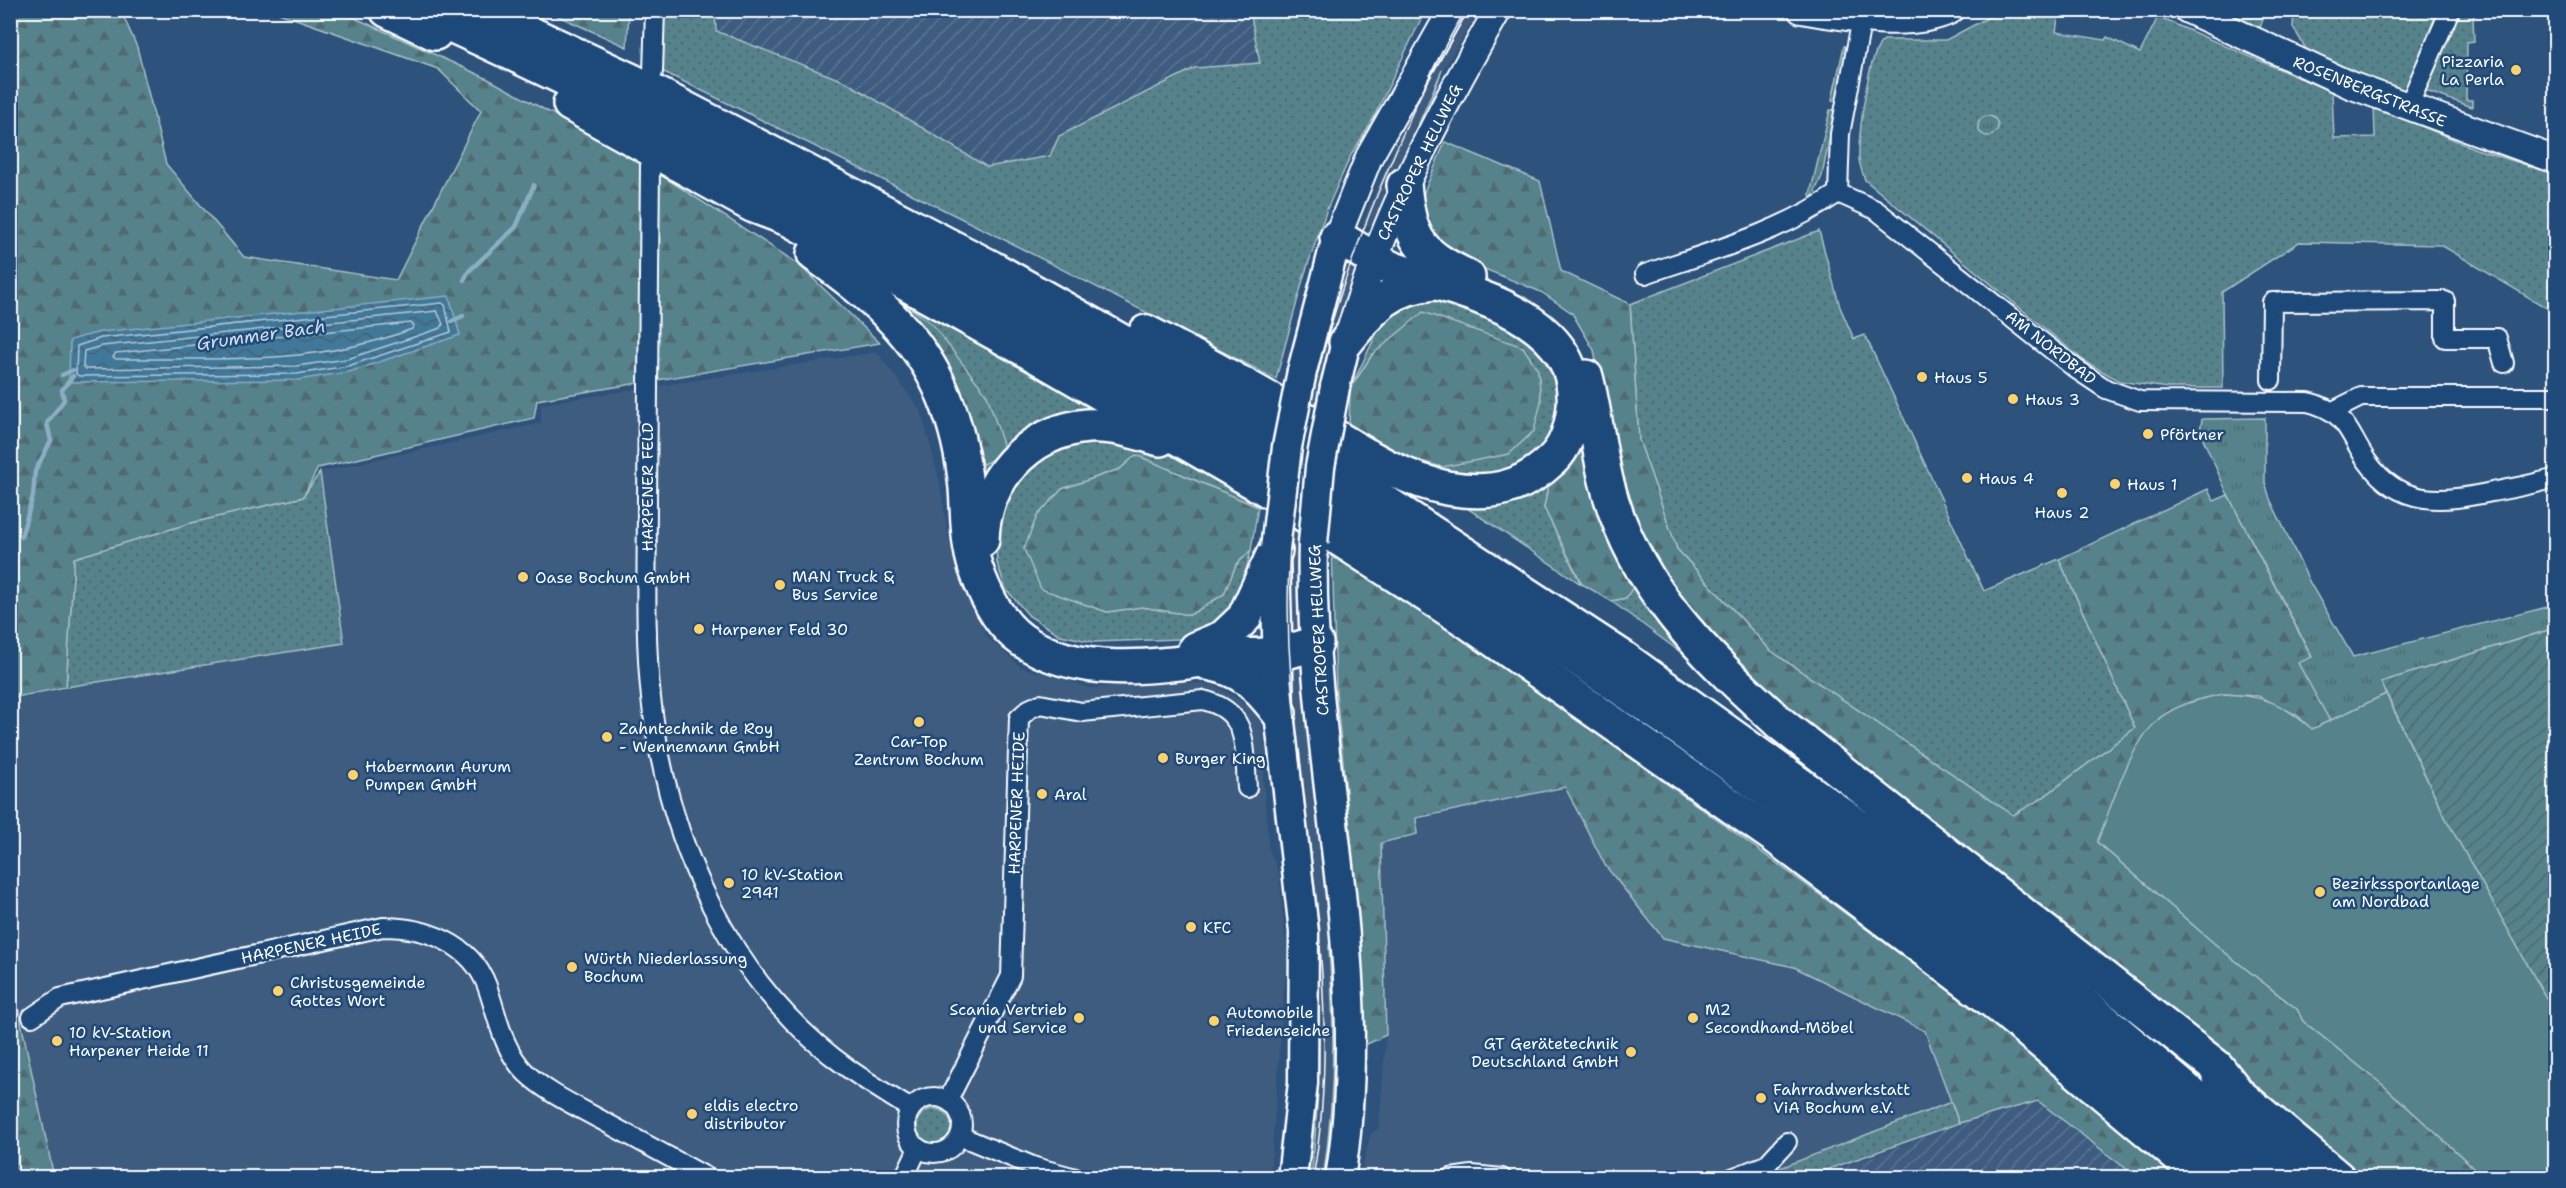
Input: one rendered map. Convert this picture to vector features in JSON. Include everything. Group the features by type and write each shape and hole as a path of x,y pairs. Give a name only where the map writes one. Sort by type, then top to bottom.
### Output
{"highway":[{"path":"387,10 519,76 752,205 791,220 1025,350 1276,495 1317,535"},
{"path":"418,10 532,62 739,164 1059,336 1444,570 1615,684 1881,876 2030,991 2252,1178"},
{"path":"480,10 643,77 1201,360 1401,475 1449,488 1503,490 1533,478 1555,457 1568,435 1574,405 1569,369 1561,352 1536,325 1516,313 1438,282 1394,269 1376,252"},
{"path":"643,77 1128,345 1276,434 1622,657 1766,758 1957,901 2291,1178"},
{"path":"1404,185 1407,210 1420,247 1436,261 1534,307 1565,334 1574,348 1592,401 1606,481 1632,556 1648,582 1680,622 1741,688 1781,724 2217,1067 2235,1090"},
{"path":"752,205 790,236 864,289 894,318 921,352 944,395 960,445 968,534 975,568 987,598 1002,621 1022,640 1073,663 1105,666 1199,655 1250,678 1279,713"},
{"path":"1337,237 1494,290"},
{"path":"1346,342 1377,304 1393,292 1418,284 1438,282"},
{"path":"1316,643 1276,647 1230,657 1075,652 1049,642 1029,629 1003,604 988,574 982,549 982,523 988,500 1012,462 1045,437 1089,426 1130,430 1171,443 1285,510 1317,535 1464,619 1777,838 1994,1002 2204,1178"},
{"path":"1199,655 1224,637 1244,618 1275,550"},
{"path":"1957,901 2003,924 2235,1090 2338,1178"}],"main road":[{"name":"CASTROPER HELLWEG","path":"1341,1174 1351,1061 1348,970 1316,643 1320,467 1346,342 1376,252 1404,185 1433,126 1497,10"},
{"path":"1801,10 1862,18 1925,19 1951,10"},
{"name":"ROSENBERGSTRASSE","path":"2188,10 2300,64 2408,107 2556,160"},
{"path":"1292,1176 1303,1083 1304,931 1279,713 1276,647 1275,550 1287,447 1302,371 1337,237 1369,157 1444,16"}],"street":[{"path":"643,77 655,10"},
{"path":"2408,107 2450,10"},
{"path":"1645,274 1720,249 1812,211 1838,193 1840,134 1862,18"},
{"name":"HARPENER FELD","path":"650,165 646,617 655,730 674,816 698,881 716,916 735,950 761,983 789,1015 848,1068 911,1109"},
{"name":"AM NORDBAD","path":"1838,193 1876,210 2076,369 2116,394 2155,403 2308,402 2333,411"},
{"path":"2271,380 2268,294 2445,301 2445,338 2497,338 2504,363"},
{"path":"2556,397 2361,397 2333,411 2347,425 2368,462 2395,488 2410,495 2450,501 2556,478"},
{"name":"HARPENER HEIDE","path":"948,1100 1011,976 1019,718 1040,704 1082,712 1203,700 1220,704 1232,712 1240,726 1247,788"},
{"name":"HARPENER HEIDE","path":"32,1017 60,998 187,969 383,927 404,927 426,932 448,942 477,969 486,984 503,1040 526,1073 581,1109 708,1178"},
{"path":"936,1097 948,1100 958,1111 962,1124 960,1136 944,1151 935,1153 918,1148 907,1134 906,1124 911,1109 924,1099 936,1097"},
{"path":"960,1136 1035,1167 1076,1178"},
{"path":"1732,1178 1766,1165 1787,1142"},
{"path":"904,1178 918,1148"},
{"path":"1451,1178 1472,1175 1502,1178"}],"shaded area":[{"path":"715,11 1250,11 1260,63 1195,68 1050,156 987,167 846,82 716,31"},
{"path":"1463,11 1479,11 1435,83 1374,227 1362,224 1412,104"},
{"path":"1346,263 1359,267 1300,558 1298,628 1284,628 1288,521 1322,338"},
{"path":"877,352 921,411 939,478 948,536 965,595 987,637 1021,667 1091,688 1169,681 1214,685 1245,703 1261,720 1267,757 1263,779 1269,849 1279,874 1287,954 1270,1177 54,1177 11,975 10,698 344,643 320,472 541,423 541,404"},
{"path":"1288,663 1300,665 1302,670 1332,944 1329,950 1334,1050 1331,1113 1324,1172 1331,1171 1330,1177 1301,1177 1312,1170 1319,1100 1321,1025"},
{"path":"1566,787 1605,865 1663,938 1794,967 1925,1031 1959,1123 1817,1177 1360,1178 1370,1135 1379,1127 1386,1035 1381,842 1417,834 1415,818"},
{"path":"2038,1101 2137,1177 1817,1178 1959,1123"}],"green space":[{"path":"1308,10 1425,11 1371,123 1351,155 1327,209 1304,276 1276,379 995,235 662,71 664,11 715,11 716,31 846,82 987,167 1050,156 1059,136 1195,68 1260,63 1250,11 1300,11 1303,14"},
{"path":"11,11 121,11 137,47 166,164 244,257 396,280 481,111 438,69 273,11 340,11 488,79 636,159 797,263 880,343 537,400 534,418 318,468 303,497 191,523 74,558 66,687 11,698"},
{"path":"547,11 629,11 627,47"},
{"path":"2000,11 2059,11 2056,32 2105,40 2107,37 2140,53 2158,17 2332,92 2334,138 2375,137 2374,106 2476,149 2555,174 2555,313 2441,245 2299,242 2222,292 2223,388 2168,388 2119,381 2083,360 1865,180 1861,169 1859,147 1865,95 1873,60 1878,47 1884,40 1946,40"},
{"path":"2225,11 2266,11 2260,28"},
{"path":"2294,11 2437,11 2405,101 2310,56 2293,27"},
{"path":"2458,11 2481,11 2473,17 2474,41 2467,42 2466,100 2472,100 2472,107 2426,91"},
{"path":"1844,46 1849,47 1837,101 1832,100"},
{"path":"1442,70 1424,119 1374,227"},
{"path":"1830,110 1835,110 1822,176 1811,200 1810,194"},
{"path":"1988,116 1995,119 1998,126 1995,133 1988,136 1981,133 1978,126 1981,119"},
{"path":"1445,142 1540,181 1561,271 1630,304 1639,440 1677,549 1771,651 2013,815 2041,799 2135,728 2059,559 2208,489 2214,501 2228,495 2312,658 2381,682 2386,694 2312,730 2297,715 2258,696 2223,694 2190,702 2159,718 2097,842 2222,950 2297,1009 2303,1021 2383,1085 2484,1177 2363,1177 2215,1050 1846,762 1745,669 1675,593 1640,529 1607,423 1594,350 1572,313 1541,292 1453,256 1430,235 1420,202"},
{"path":"1819,231 1840,307 1854,339 1865,335 1984,591 2059,559 2135,728 2041,799 2014,816 1771,651 1677,549 1639,441 1630,304"},
{"path":"846,263 1129,421 1097,419 983,500 973,468 987,395 959,361 894,308"},
{"path":"1436,293 1517,326 1553,363 1561,415 1545,452 1502,479 1441,476 1387,452 1541,402 1538,371 1523,347 1372,355 1350,389 1383,320 1394,312"},
{"path":"901,301 932,324 987,395 1006,454 973,468 894,308"},
{"path":"1423,312 1523,347 1538,370 1541,402 1534,431 1509,454 1442,467 1387,452 1349,429 1350,389 1372,355"},
{"path":"2265,418 2265,482 2270,499 2310,583 2353,657 2555,605 2555,628 2382,682 2386,694 2330,721 2298,663 2312,657 2228,495 2200,432 2202,419"},
{"path":"1084,438 1173,452 1258,501 1258,507 1136,455 1120,469 1062,489 1024,548 1042,589 1107,612 1142,607 1190,615 1224,594 1236,565 1251,550 1239,599 1208,638 1093,642 1060,635 1029,616 1006,589 997,563 995,530 1002,500 1034,458"},
{"path":"1572,443 1591,449 1633,587 1626,598 1611,601 1582,584 1544,508 1550,476"},
{"path":"1136,455 1258,507 1251,550 1236,565 1224,594 1190,615 1142,607 1107,612 1041,589 1024,549 1037,516 1062,489 1120,469"},
{"path":"320,472 344,643 66,687 74,558 191,523 303,497"},
{"path":"1550,476 1544,508 1581,584 1452,498"},
{"path":"1332,545 1874,934 2191,1177 2137,1177 2038,1101 1959,1123 1925,1031 1794,967 1663,938 1605,865 1565,787 1416,818 1417,834 1381,843 1386,1035 1363,1046 1356,889 1336,693"},
{"path":"1627,565 1710,674 1611,601 1626,598"},
{"path":"2555,628 2555,1014 2446,819 2381,682"},
{"name":"Bezirkssportanlage am Nordbad","path":"2223,694 2271,702 2291,712 2312,729 2386,694 2446,819 2555,1014 2555,1177 2484,1177 2383,1085 2303,1021 2297,1009 2222,950 2097,842 2130,760 2148,730 2173,709"},
{"path":"1332,944 1339,1034 1331,1171 1324,1172 1332,1089 1333,1034 1329,945"},
{"path":"1317,947 1319,1031 1317,1114 1312,1170 1302,1175"},
{"path":"11,975 54,1177 11,1177"},
{"path":"1951,1102 1959,1123 1806,1177 1754,1178"},
{"path":"934,1109 946,1114 951,1126 946,1138 934,1143 922,1138 917,1126 922,1114"}],"water":[{"path":"449,296 460,335 349,372 297,380 69,382 70,340 100,332"}],"waterway":[{"name":"Grummer Bach","path":"464,280 469,271 516,227 534,185"},
{"name":"Grummer Bach","path":"452,321 463,316"},
{"name":"Grummer Bach","path":"62,375 73,370"},
{"path":"21,537 33,496 35,471 51,441 47,423 64,400 62,390 73,376"}],"tram line":[{"path":"1313,1178 1321,1116 1324,1053 1323,991 1319,928 1291,678 1288,610 1290,544 1297,478 1308,414 1324,350 1365,224 1426,84 1466,10"}],"place":[{"name":"Pizzaria La Perla","path":"2516,70"},
{"name":"Haus 5","path":"1922,377"},
{"name":"Haus 3","path":"2013,399"},
{"name":"Pförtner","path":"2148,434"},
{"name":"Haus 4","path":"1967,478"},
{"name":"Haus 1","path":"2115,484"},
{"name":"Haus 2","path":"2062,493"},
{"name":"Oase Bochum GmbH","path":"523,577"},
{"name":"MAN Truck & Bus Service","path":"780,585"},
{"name":"Harpener Feld 30","path":"699,629"},
{"name":"Car-Top Zentrum Bochum","path":"919,722"},
{"name":"Zahntechnik de Roy - Wennemann GmbH","path":"607,737"},
{"name":"Burger King","path":"1163,758"},
{"name":"Habermann Aurum Pumpen GmbH","path":"353,775"},
{"name":"Aral","path":"1042,794"},
{"name":"10 kV-Station 2941","path":"729,883"},
{"name":"Bezirkssportanlage am Nordbad","path":"2320,892"},
{"name":"KFC","path":"1191,927"},
{"name":"Würth Niederlassung Bochum","path":"572,967"},
{"name":"Christusgemeinde Gottes Wort","path":"278,991"},
{"name":"Scania Vertrieb und Service","path":"1079,1018"},
{"name":"M2 Secondhand-Möbel","path":"1693,1018"},
{"name":"Automobile Friedenseiche","path":"1214,1021"},
{"name":"10 kV-Station Harpener Heide 11","path":"57,1041"},
{"name":"GT Gerätetechnik Deutschland GmbH","path":"1631,1052"},
{"name":"Fahrradwerkstatt ViA Bochum e.V.","path":"1761,1098"},
{"name":"eldis electro distributor","path":"692,1114"}]}
